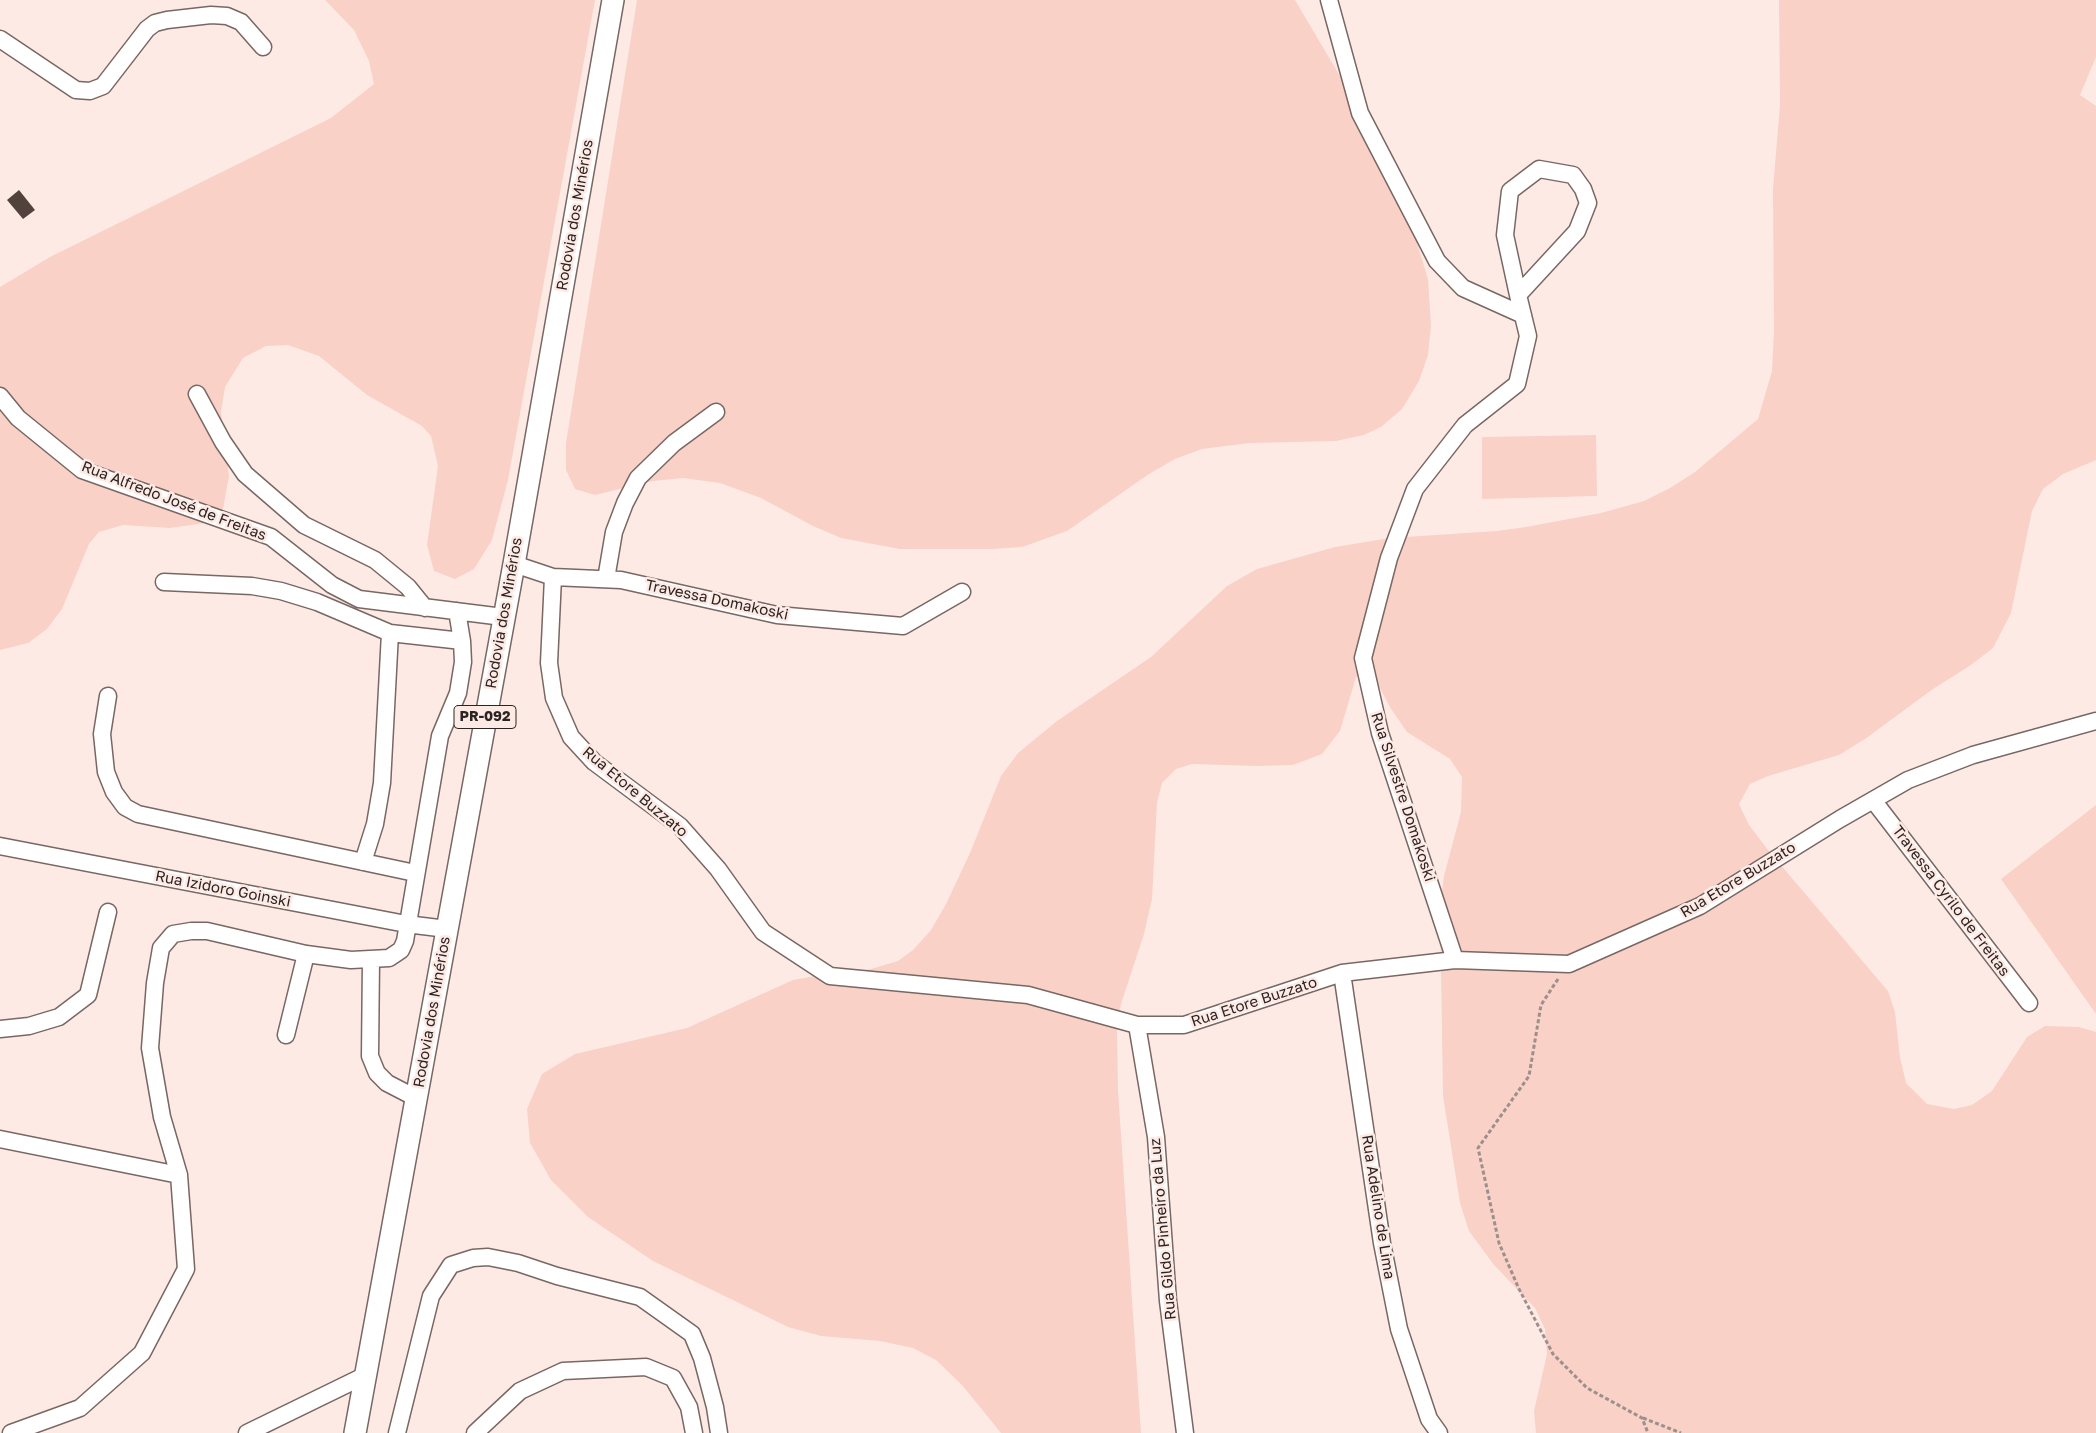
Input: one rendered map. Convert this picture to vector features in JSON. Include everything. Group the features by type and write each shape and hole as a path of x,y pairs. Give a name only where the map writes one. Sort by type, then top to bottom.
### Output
{"main road":[{"name":"Rodovia dos Minérios","path":"355,1433 514,564 613,0"}],"street":[{"path":"1329,0 1360,113 1438,261 1462,288 1523,315"},
{"path":"0,39 76,90 90,91 103,86 147,29 155,23 211,15 227,16 241,22 263,46"},
{"name":"Rua Silvestre Domakoski","path":"1456,960 1380,733 1363,658 1389,558 1415,489 1465,425 1517,384 1528,336 1518,294 1505,235 1510,191 1539,169 1573,175 1583,189 1588,203 1576,230 1518,294"},
{"path":"197,394 223,442 245,474 304,525 375,560 408,587 425,608"},
{"name":"Rua Alfredo José de Freitas","path":"0,396 18,418 82,470 271,537 332,585 359,599 503,616"},
{"path":"606,579 614,532 625,503 638,478 674,444 716,412"},
{"path":"514,564 553,577"},
{"name":"Rua Etore Buzzato","path":"553,577 549,663 554,698 571,736 594,762 680,826 718,868 763,932 830,976 1028,995 1137,1025 1184,1025 1342,973 1456,960 1569,964 1700,906 1908,780 1973,755 2096,721"},
{"name":"Travessa Domakoski","path":"553,577 621,580 777,615 903,626 962,592"},
{"path":"164,582 252,586 281,591 317,602 390,634 462,641"},
{"path":"11,1433 80,1408 142,1353 186,1269 179,1175 162,1116 150,1048 155,983 161,948 173,934 207,931 306,954 351,960 389,958 401,950 440,736 458,693 463,662 457,610"},
{"path":"363,862 375,824 382,783 390,634"},
{"path":"108,696 102,734 106,772 114,792 125,807 138,814 415,873"},
{"name":"Travessa Cyrilo de Freitas","path":"1873,800 2029,1003"},
{"name":"Rua Izidoro Goinski","path":"0,846 406,924 447,929"},
{"path":"0,1029 29,1026 59,1017 88,995 108,912"},
{"path":"286,1035 306,954"},
{"path":"371,960 370,1056 377,1073 387,1083 416,1098"},
{"name":"Rua Adelino de Lima","path":"1342,973 1382,1242 1399,1329 1429,1419 1439,1433"},
{"name":"Rua Gildo Pinheiro da Luz","path":"1137,1025 1156,1137 1168,1301 1185,1433"},
{"path":"0,1139 179,1175"},
{"path":"397,1433 431,1296 451,1265 473,1258 488,1257 518,1263 557,1276 640,1297 692,1334 704,1366 715,1407 719,1433"},
{"path":"476,1433 520,1391 563,1370 646,1366 673,1378 689,1407 694,1433"},
{"path":"247,1433 366,1374"}],"path":[{"path":"1569,964 1540,1005 1528,1076 1478,1148 1498,1242 1519,1289 1553,1354 1587,1388 1642,1418 1681,1433"},
{"path":"1642,1418 1648,1433"}],"shaded area":[{"path":"325,0 595,0 508,480 492,540 474,569 455,579 434,571 427,545 438,466 431,436 422,426 367,395 319,356 288,345 266,346 243,358 225,387 221,412 229,476 223,509 205,523 170,528 123,525 99,532 89,544 62,609 47,629 28,643 0,650 0,287 50,257 331,118 374,84 369,61 354,30"},
{"path":"637,0 1295,0 1370,127 1406,208 1428,279 1431,326 1428,355 1419,381 1402,409 1381,427 1364,435 1336,441 1250,443 1202,449 1175,459 1149,474 1067,531 1022,547 992,549 900,549 841,538 813,526 761,498 720,483 683,478 653,481 595,495 575,489 566,470 566,443"},
{"path":"1779,0 2096,0 2096,57 2080,95 2096,106 2096,460 2063,474 2043,489 2032,511 2011,613 1993,648 1865,739 1839,755 1768,776 1750,784 1739,804 1749,825 1768,850 1888,991 1895,1012 1900,1057 1906,1083 1927,1104 1954,1109 1972,1105 1992,1091 2027,1037 2045,1026 2079,1027 2096,1032 2096,1433 1536,1433 1534,1411 1547,1354 1545,1329 1535,1308 1494,1265 1469,1231 1460,1203 1443,1096 1440,905 1444,876 1461,812 1462,777 1450,759 1407,732 1391,709 1372,673 1356,677 1340,731 1322,754 1293,765 1192,764 1176,769 1162,783 1157,803 1152,899 1144,934 1121,1004 1117,1029 1118,1090 1141,1433 1001,1433 962,1385 936,1360 913,1348 880,1341 821,1336 788,1327 653,1261 588,1217 551,1180 530,1143 527,1109 542,1074 575,1054 687,1028 793,980 871,969 898,961 913,950 931,930 946,904 970,853 1001,776 1018,753 1057,721 1151,657 1227,586 1257,569 1335,547 1390,538 1497,531 1526,527 1601,513 1644,501 1670,488 1695,472 1758,419 1772,371 1774,332 1773,189 1780,105"},
{"path":"1596,435 1597,496 1482,499 1482,437"},
{"path":"2096,805 2096,1014 2001,879"}],"building":[{"path":"19,190 35,210 23,219 7,200"}]}
